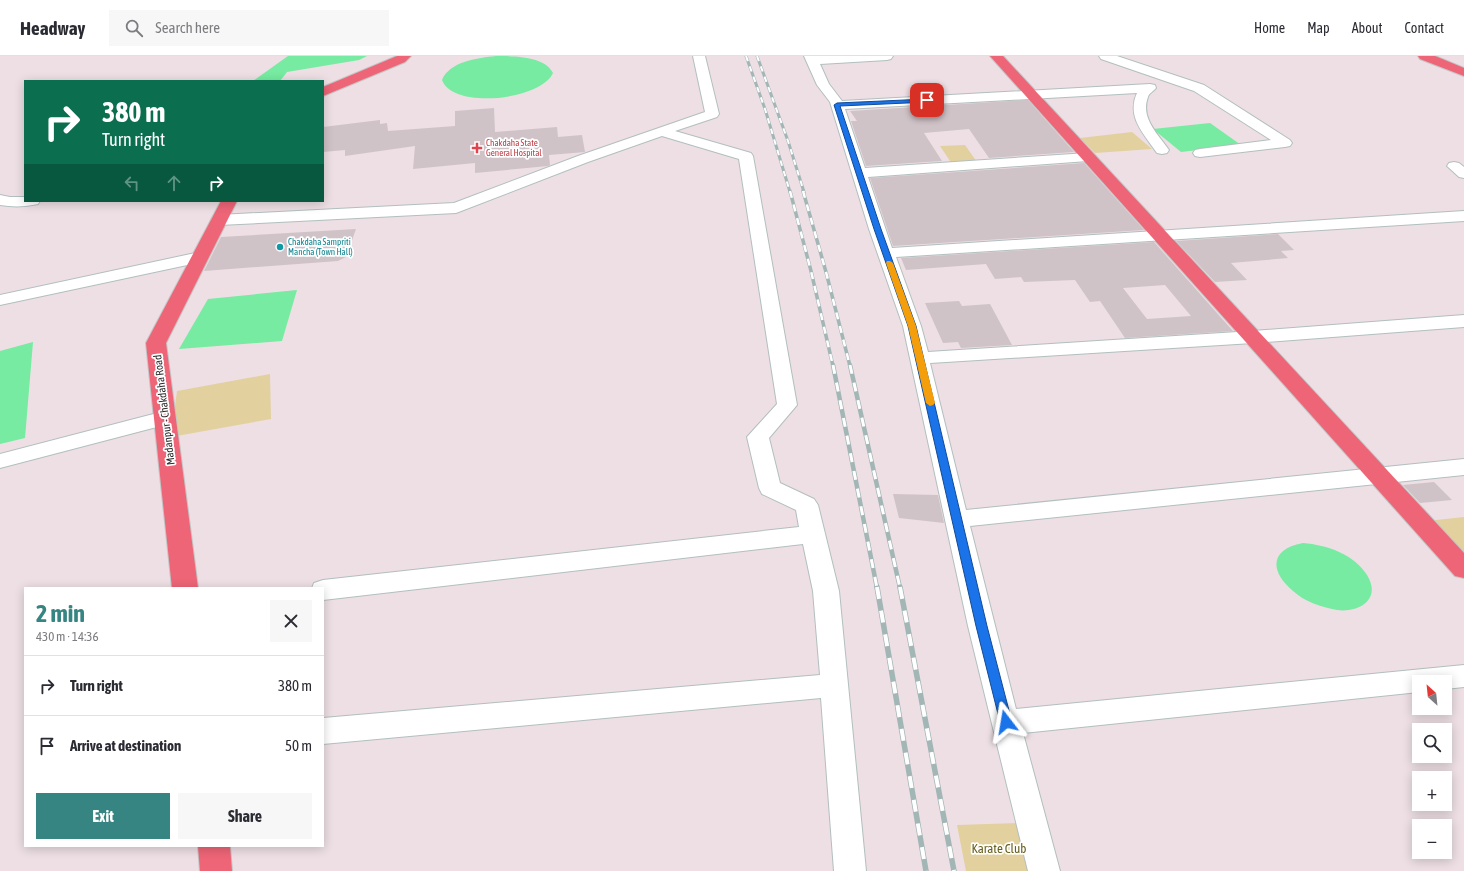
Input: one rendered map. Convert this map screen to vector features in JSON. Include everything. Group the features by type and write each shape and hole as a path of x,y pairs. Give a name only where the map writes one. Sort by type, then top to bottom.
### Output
{"main road":[{"path":"324,92 405,56"},
{"path":"996,56 1464,569"},
{"path":"1424,56 1464,72"},
{"name":"Madanpur - Chakdaha Road","path":"185,587 156,343 228,202"},
{"path":"214,847 216,871"}],"street":[{"path":"219,220 456,208 583,159 712,114 699,56"},
{"path":"887,56 811,58 823,85 837,105 912,326 982,626 1044,871"},
{"path":"1105,56 1199,88 1285,143 1200,153"},
{"path":"837,105 1150,88 1177,81"},
{"path":"1150,88 1142,94 1139,112 1143,123 1153,134 1162,150"},
{"path":"662,132 746,156 788,405 758,436 770,488 806,505 826,591 850,871"},
{"path":"859,173 1088,157"},
{"path":"0,200 10,202 24,201"},
{"path":"886,253 1464,216"},
{"path":"0,300 200,257"},
{"path":"920,358 1253,337 1464,321"},
{"path":"0,461 164,418"},
{"path":"957,519 1464,467"},
{"path":"324,590 813,534"},
{"path":"1006,722 1464,676"},
{"path":"324,731 834,685"}],"green space":[{"path":"1132,132 1152,149 1095,153 1080,138"},
{"path":"965,145 979,165 954,167 940,146"},
{"path":"270,374 271,419 171,437 177,391"},
{"path":"1464,517 1464,562 1427,521"},
{"name":"Karate Club","path":"1018,823 1031,871 966,871 957,825"}],"shaded area":[{"path":"288,56 367,56 359,60 287,72 281,80 254,80"},
{"path":"511,56 536,60 549,67 553,73 545,82 532,90 516,95 497,98 479,98 462,95 449,89 442,80 451,69 458,65 473,59"},
{"path":"1210,123 1241,145 1181,152 1153,129"},
{"path":"297,290 282,341 179,349 208,299"},
{"path":"33,342 25,438 0,444 0,351"},
{"path":"1303,543 1330,548 1355,561 1367,575 1371,584 1372,591 1366,603 1353,609 1337,610 1314,604 1293,591 1280,576 1277,569 1277,562 1279,556 1284,550"}],"building":[{"path":"1028,100 1074,152 989,158 969,129 924,133 942,161 866,166 851,121 857,121 850,111"},
{"path":"494,108 495,132 557,127 558,137 582,135 585,152 549,155 550,165 548,166 475,173 475,163 413,169 415,146 345,156 345,150 324,152 324,127 380,120 380,124 387,123 388,131 455,126 455,111"},
{"path":"1084,163 1144,230 893,246 870,178"},
{"name":"Chakdaha Sampriti Mancha (Town Hall)","path":"356,229 346,257 338,261 204,271 221,237"},
{"path":"1278,234 1294,250 1281,251 1288,258 1231,263 1247,280 1215,282 1176,241"},
{"path":"1154,242 1233,331 1125,338 1100,301 1090,302 1075,280 1024,282 1021,277 995,279 986,264 906,270 901,258","holes":["1165,285 1191,316 1147,319 1123,288"]},
{"path":"959,301 962,306 990,304 1012,345 961,348 958,342 943,343 925,303"},
{"path":"1434,482 1452,500 1420,503 1403,485"},
{"path":"893,494 938,495 944,523 899,518"}],"railway":[{"path":"746,56 765,109 790,192"},
{"path":"757,56 788,141 804,192"},
{"path":"790,191 811,271 833,366"},
{"path":"803,191 826,272 850,366"},
{"path":"833,365 877,588"},
{"path":"850,365 900,588"},
{"path":"877,587 926,871"},
{"path":"900,587 954,871"}],"slow traffic":[{"path":"890,263 912,326 930,403"}],"place":[{"name":"Chakdaha State General Hospital","path":"477,148"},
{"name":"Chakdaha Sampriti Mancha (Town Hall)","path":"280,247"}],"route":[{"path":"927,100 837,105 877,229 912,326 1006,722"}]}
